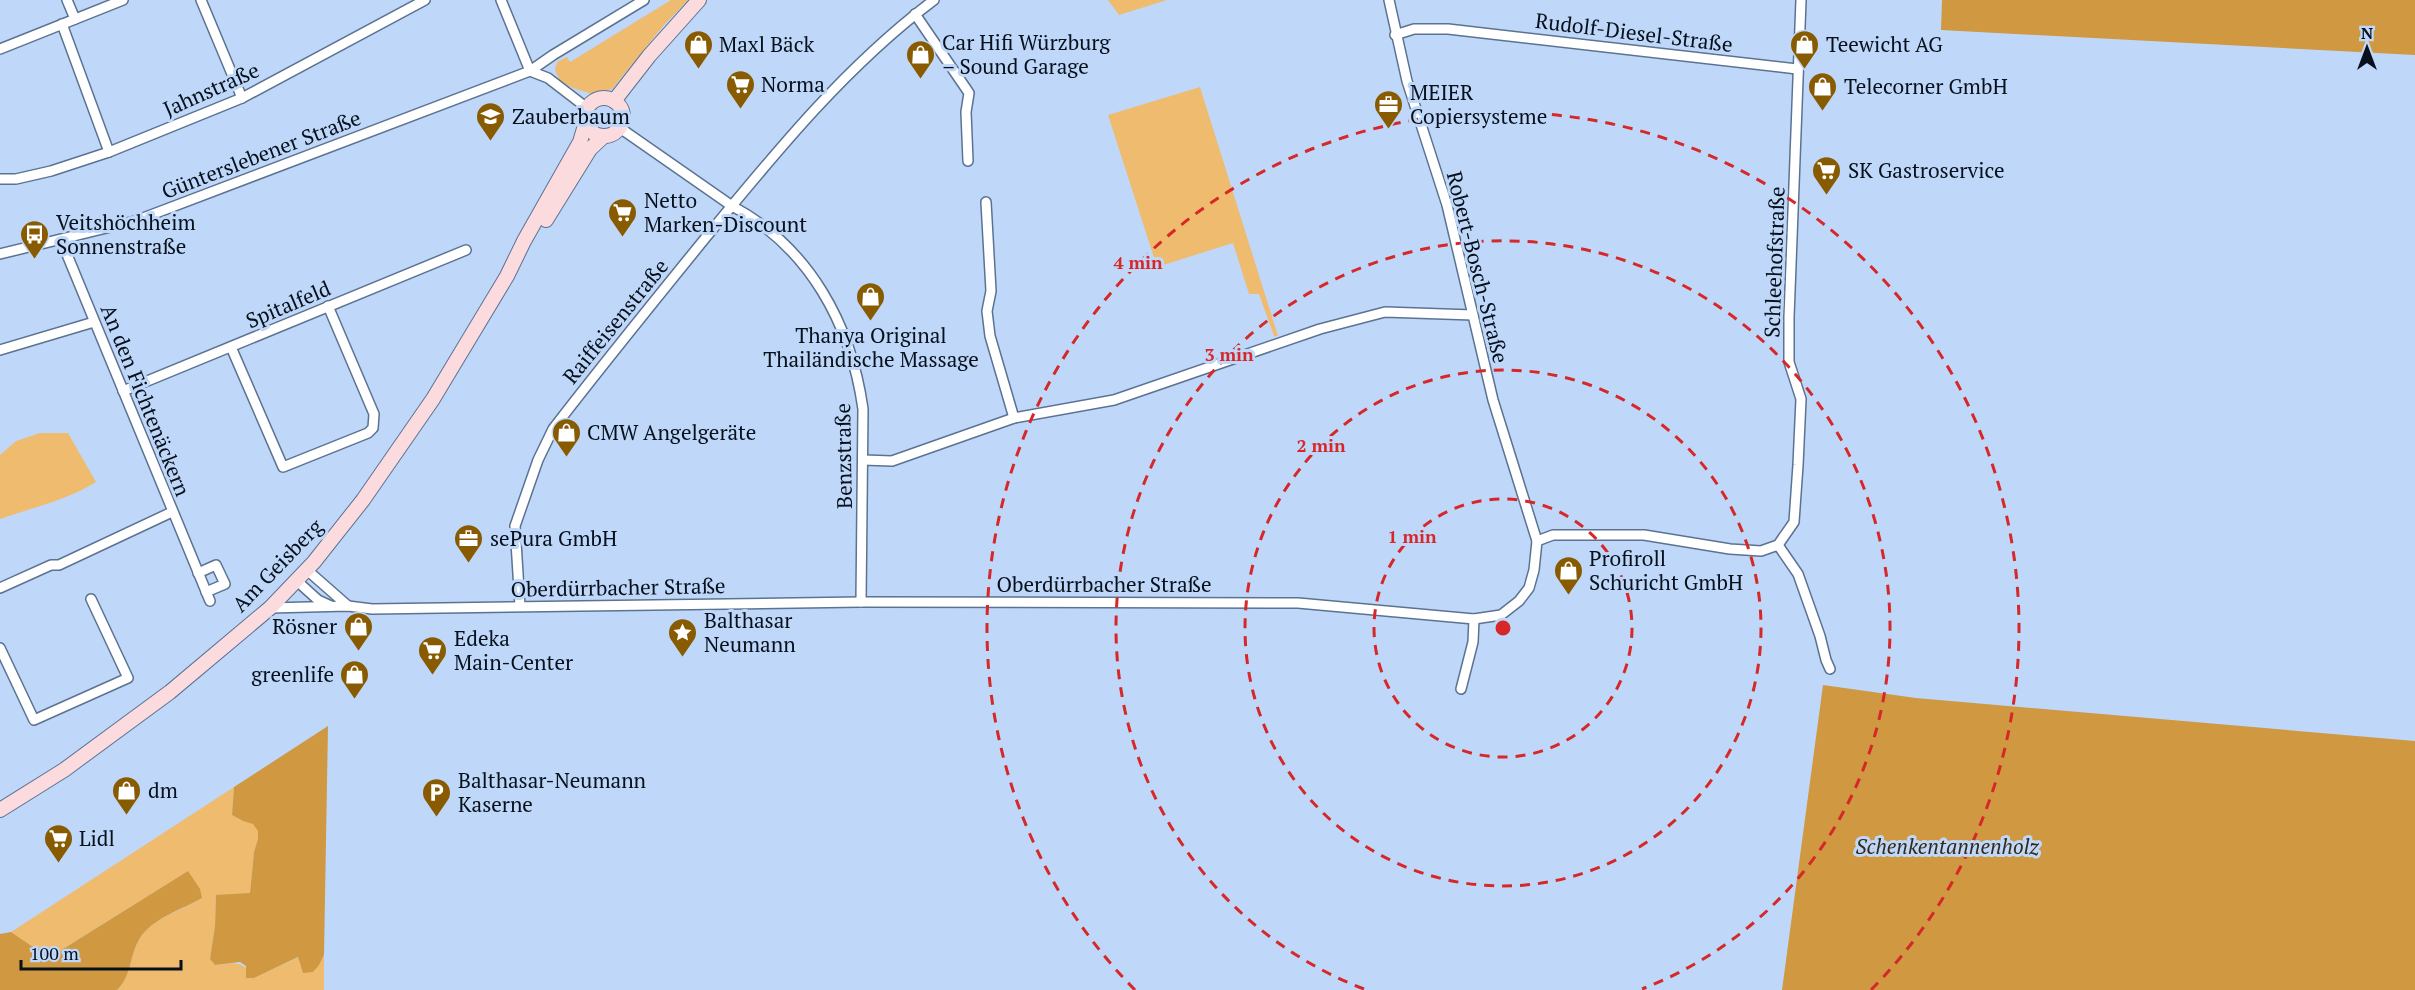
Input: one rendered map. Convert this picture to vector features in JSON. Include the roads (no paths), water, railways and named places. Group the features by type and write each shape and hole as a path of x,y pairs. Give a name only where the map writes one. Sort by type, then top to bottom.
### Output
{"street":[{"path":"67,0 75,19"},
{"path":"0,49 123,0"},
{"path":"201,0 242,98"},
{"name":"Jahnstraße","path":"0,179 16,179 51,171 109,152 242,98 425,0"},
{"path":"501,0 530,71 548,78 587,115 591,131 604,136 615,133 620,128 623,112 614,101 598,99 587,115"},
{"name":"Günterslebener Straße","path":"0,254 135,221 530,71 644,0"},
{"path":"614,101 699,0"},
{"name":"Raiffeisenstraße","path":"520,606 515,526 538,460 553,429 732,206 802,124 849,74 915,14 934,0"},
{"name":"Robert-Bosch-Straße","path":"1389,0 1407,81 1447,205 1493,400 1537,541"},
{"name":"Schleehofstraße","path":"1778,545 1794,522 1801,399 1789,362 1789,317 1801,0"},
{"path":"915,14 969,93 966,112 968,161"},
{"path":"62,24 109,152"},
{"name":"Rudolf-Diesel-Straße","path":"1395,35 1414,29 1448,28 1797,69"},
{"name":"Am Geisberg","path":"0,810 64,770 170,692 270,608 308,570 363,500 433,399 507,276 524,241 580,142 587,115"},
{"name":"Benzstraße","path":"620,128 748,215 783,244 806,268 840,323 860,386 863,409 861,602"},
{"name":"Am Geisberg","path":"507,276 530,245 590,149 604,136"},
{"path":"986,202 991,291 987,311 990,336 1014,418"},
{"name":"An den Fichtenäckern","path":"61,240 172,512 208,597 225,584 216,565 198,573"},
{"name":"Spitalfeld","path":"123,391 466,250"},
{"path":"231,347 283,467 359,437 374,428 374,414 328,306"},
{"path":"863,460 892,461 1014,418 1114,400 1320,329 1385,312 1473,315"},
{"path":"0,350 94,322"},
{"path":"0,588 51,565 66,562 172,512"},
{"path":"1537,541 1553,536 1644,535 1730,549 1761,551 1778,545 1798,574 1830,669"},
{"name":"Oberdürrbacher Straße","path":"270,608 348,606 372,609 861,602 1298,603 1474,619 1501,615 1519,602 1529,588 1532,579 1537,541"},
{"path":"308,570 348,606"},
{"path":"297,581 318,600 333,607"},
{"path":"0,648 34,720 128,678 91,598"},
{"path":"1461,689 1473,642 1474,619"}],"place":[{"name":"Maxl Bäck","path":"698,70"},
{"name":"Teewicht AG","path":"1805,70"},
{"name":"Car Hifi Würzburg – Sound Garage","path":"921,80"},
{"name":"Norma","path":"740,110"},
{"name":"Telecorner GmbH","path":"1823,112"},
{"name":"MEIER Copiersysteme","path":"1389,130"},
{"name":"Zauberbaum","path":"491,142"},
{"name":"SK Gastroservice","path":"1827,196"},
{"name":"Netto Marken-Discount","path":"623,238"},
{"name":"Veitshöchheim Sonnenstraße","path":"35,260"},
{"name":"Thanya Original Thailändische Massage","path":"871,322"},
{"name":"CMW Angelgeräte","path":"566,458"},
{"name":"sePura GmbH","path":"469,564"},
{"name":"Profiroll Schuricht GmbH","path":"1568,596"},
{"name":"Rösner","path":"358,652"},
{"name":"Balthasar Neumann","path":"683,658"},
{"name":"Edeka Main-Center","path":"433,676"},
{"name":"greenlife","path":"355,700"},
{"name":"dm","path":"127,816"},
{"name":"Balthasar-Neumann Kaserne","path":"437,818"},
{"name":"Lidl","path":"58,864"}],"park label":[{"name":"Schenkentannenholz","path":"1947,846"}]}
